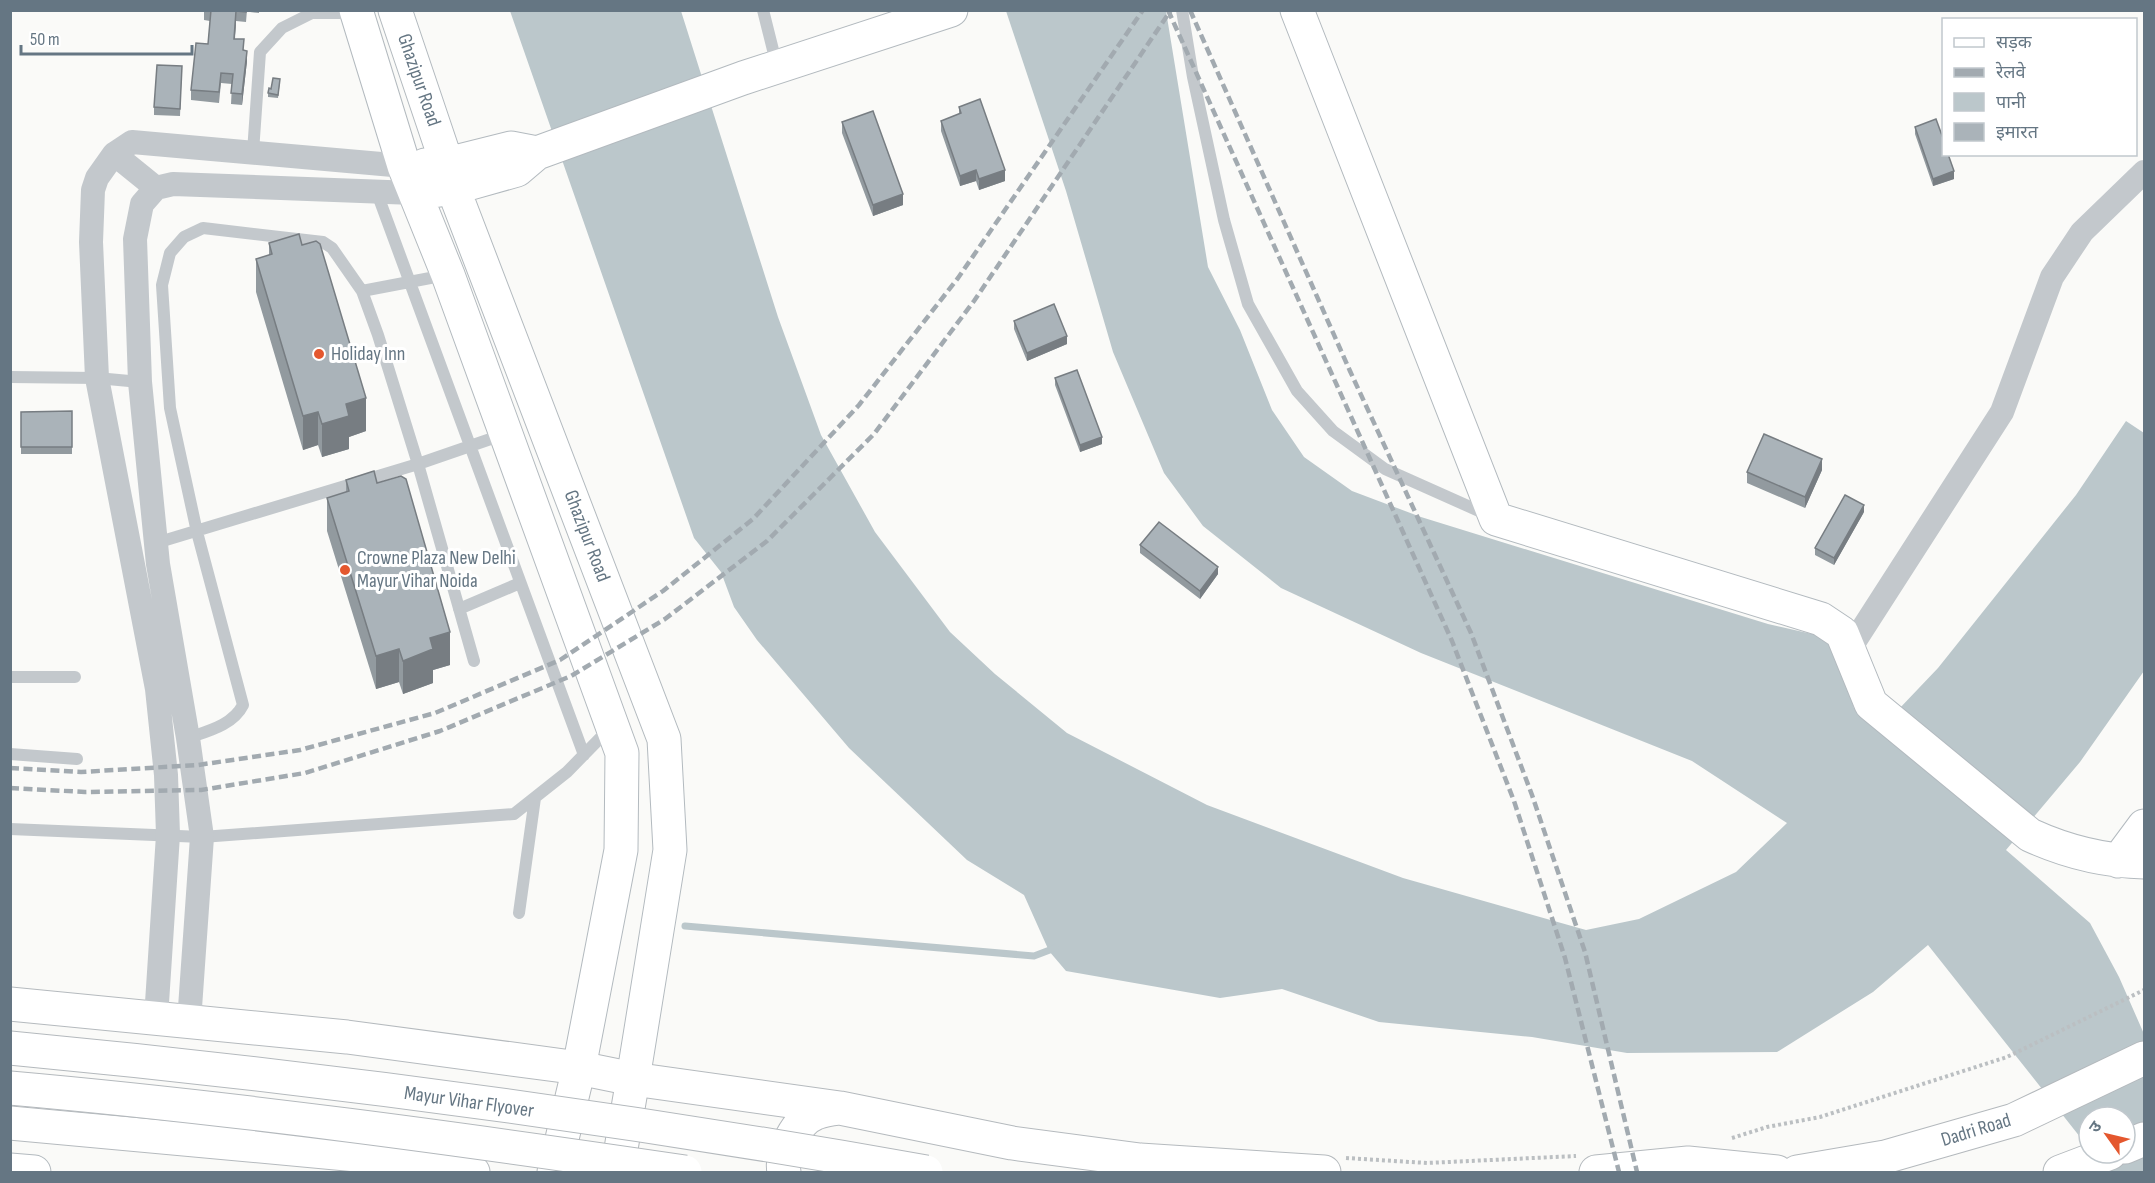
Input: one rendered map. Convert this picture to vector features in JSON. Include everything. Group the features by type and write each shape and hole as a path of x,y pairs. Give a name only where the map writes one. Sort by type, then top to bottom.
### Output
{"main road":[{"name":"Ghazipur Road","path":"395,10 459,174 664,739 670,850 617,1173"},
{"path":"409,180 459,174 511,148 537,153 742,78 951,10"},
{"path":"1297,10 1496,519 1821,619 1842,633 1870,704 2030,835 2060,849 2131,861 2145,826"},
{"name":"Ghazipur Road","path":"356,12 409,180 448,275 622,753 621,850 579,1068 554,1173"},
{"path":"10,1004 346,1037 579,1068 633,1079 840,1108 1012,1143 1128,1159 1331,1165"},
{"name":"Mayur Vihar Flyover","path":"10,1048 430,1096 792,1148 926,1173"},
{"name":"Dadri Road","path":"1797,1173 1885,1157 2014,1120 2145,1058"},
{"name":"Mayur Vihar Flyover","path":"10,1088 107,1096 415,1133 685,1173"},
{"path":"784,1173 782,1164 788,1144 799,1127 814,1113 840,1108"},
{"path":"10,1123 368,1156 473,1173"},
{"path":"1591,1164 1688,1163 1777,1173"},
{"path":"2061,1172 2079,1165"},
{"path":"10,1170 34,1173"}],"street":[{"path":"156,1018 168,835 166,775 157,689 97,378 91,242 93,190 102,169 114,154 132,142 253,152 409,180"},
{"path":"114,154 156,188"},
{"path":"1850,650 2002,412 2052,277 2082,232 2145,172"},
{"path":"189,1022 202,837 156,543 140,382 135,238 142,204 156,188 173,184 377,193 409,180"}],"lane":[{"path":"763,10 777,67"},
{"path":"1182,10 1193,77 1224,220 1248,304 1298,391 1333,431 1385,469 1496,519"},
{"path":"253,152 260,52 282,28 312,13 356,12"},
{"path":"377,193 584,755"},
{"path":"188,738 219,727 237,715 243,705 197,532 170,408 162,285 170,253 184,237 203,228 323,242 332,248 362,291 418,464 474,661"},
{"path":"362,291 448,275"},
{"path":"10,377 97,378 140,382"},
{"path":"156,543 418,464 506,434"},
{"path":"459,609 520,583"},
{"path":"10,677 75,677"},
{"path":"10,829 202,837 514,814 567,772 612,726"},
{"path":"10,754 77,759"},
{"path":"519,914 535,798"}],"path":[{"path":"1722,1141 1767,1127 1820,1117 2007,1057 2145,990"},
{"path":"1331,1165 1591,1164"}],"water":[{"path":"510,11 681,11 778,317 821,435 875,532 950,632 995,674 1067,733 1207,805 1403,878 1586,930 1639,919 1736,872 1787,823 1692,761 1421,653 1281,588 1203,526 1164,473 1113,352 1066,191 1006,11 1166,11 1208,267 1240,330 1272,410 1304,457 1352,491 1421,517 1768,624 1834,639 1854,708 1878,731 1938,668 2076,495 2126,421 2144,433 2144,671 2080,762 2006,850 2090,923 2119,977 2144,1034 2144,1172 2096,1172 2093,1165 2137,1165 2137,1105 2077,1105 2077,1133 1928,945 1873,992 1777,1052 1627,1053 1532,1037 1379,1022 1282,989 1220,998 1066,971 1049,951 1024,895 967,860 849,748 757,640 734,607 721,572 694,538"}],"building":[{"path":"211,10 246,10 246,12 236,11 234,39 244,39 243,50 247,51 242,94 231,93 233,74 221,73 219,92 191,90 196,43 208,44"},
{"path":"157,65 182,66 180,109 154,107"},
{"path":"273,78 280,79 278,95 268,93"},
{"path":"980,99 1005,170 979,179 976,170 960,176 941,121 961,113 959,107"},
{"path":"873,111 903,194 873,205 842,122"},
{"path":"1936,119 1942,136 1942,156 1949,156 1954,171 1933,179 1915,127"},
{"path":"299,234 302,245 316,241 320,244 366,398 346,404 349,416 322,424 318,412 303,416 256,259 272,254 269,243"},
{"path":"1054,304 1067,336 1027,353 1014,321"},
{"path":"1077,370 1102,437 1080,445 1055,378"},
{"path":"72,411 72,447 21,447 21,412"},
{"path":"1764,434 1822,459 1805,497 1747,472"},
{"path":"374,471 377,483 401,476 406,479 450,632 430,638 433,649 403,661 399,649 376,656 327,498 349,491 346,480"},
{"path":"1845,495 1864,505 1834,558 1815,548"},
{"path":"1159,522 1218,567 1200,591 1140,545"}],"waterway":[{"path":"685,926 1034,956 1055,948"}],"railway":[{"path":"10,768 81,772 198,765 300,750 435,713 560,660 663,591 753,519 859,405 958,278 1143,10"},
{"path":"1168,10 1452,641 1514,801 1565,958 1619,1172"},
{"path":"10,788 85,792 201,790 305,773 440,731 571,676 665,619 767,541 874,434 974,301 1171,10"},
{"path":"1190,10 1350,371 1471,633 1532,795 1585,952 1637,1172"}],"place":[{"name":"Holiday Inn","path":"319,354"},
{"name":"Crowne Plaza New Delhi Mayur Vihar Noida","path":"345,570"}]}
